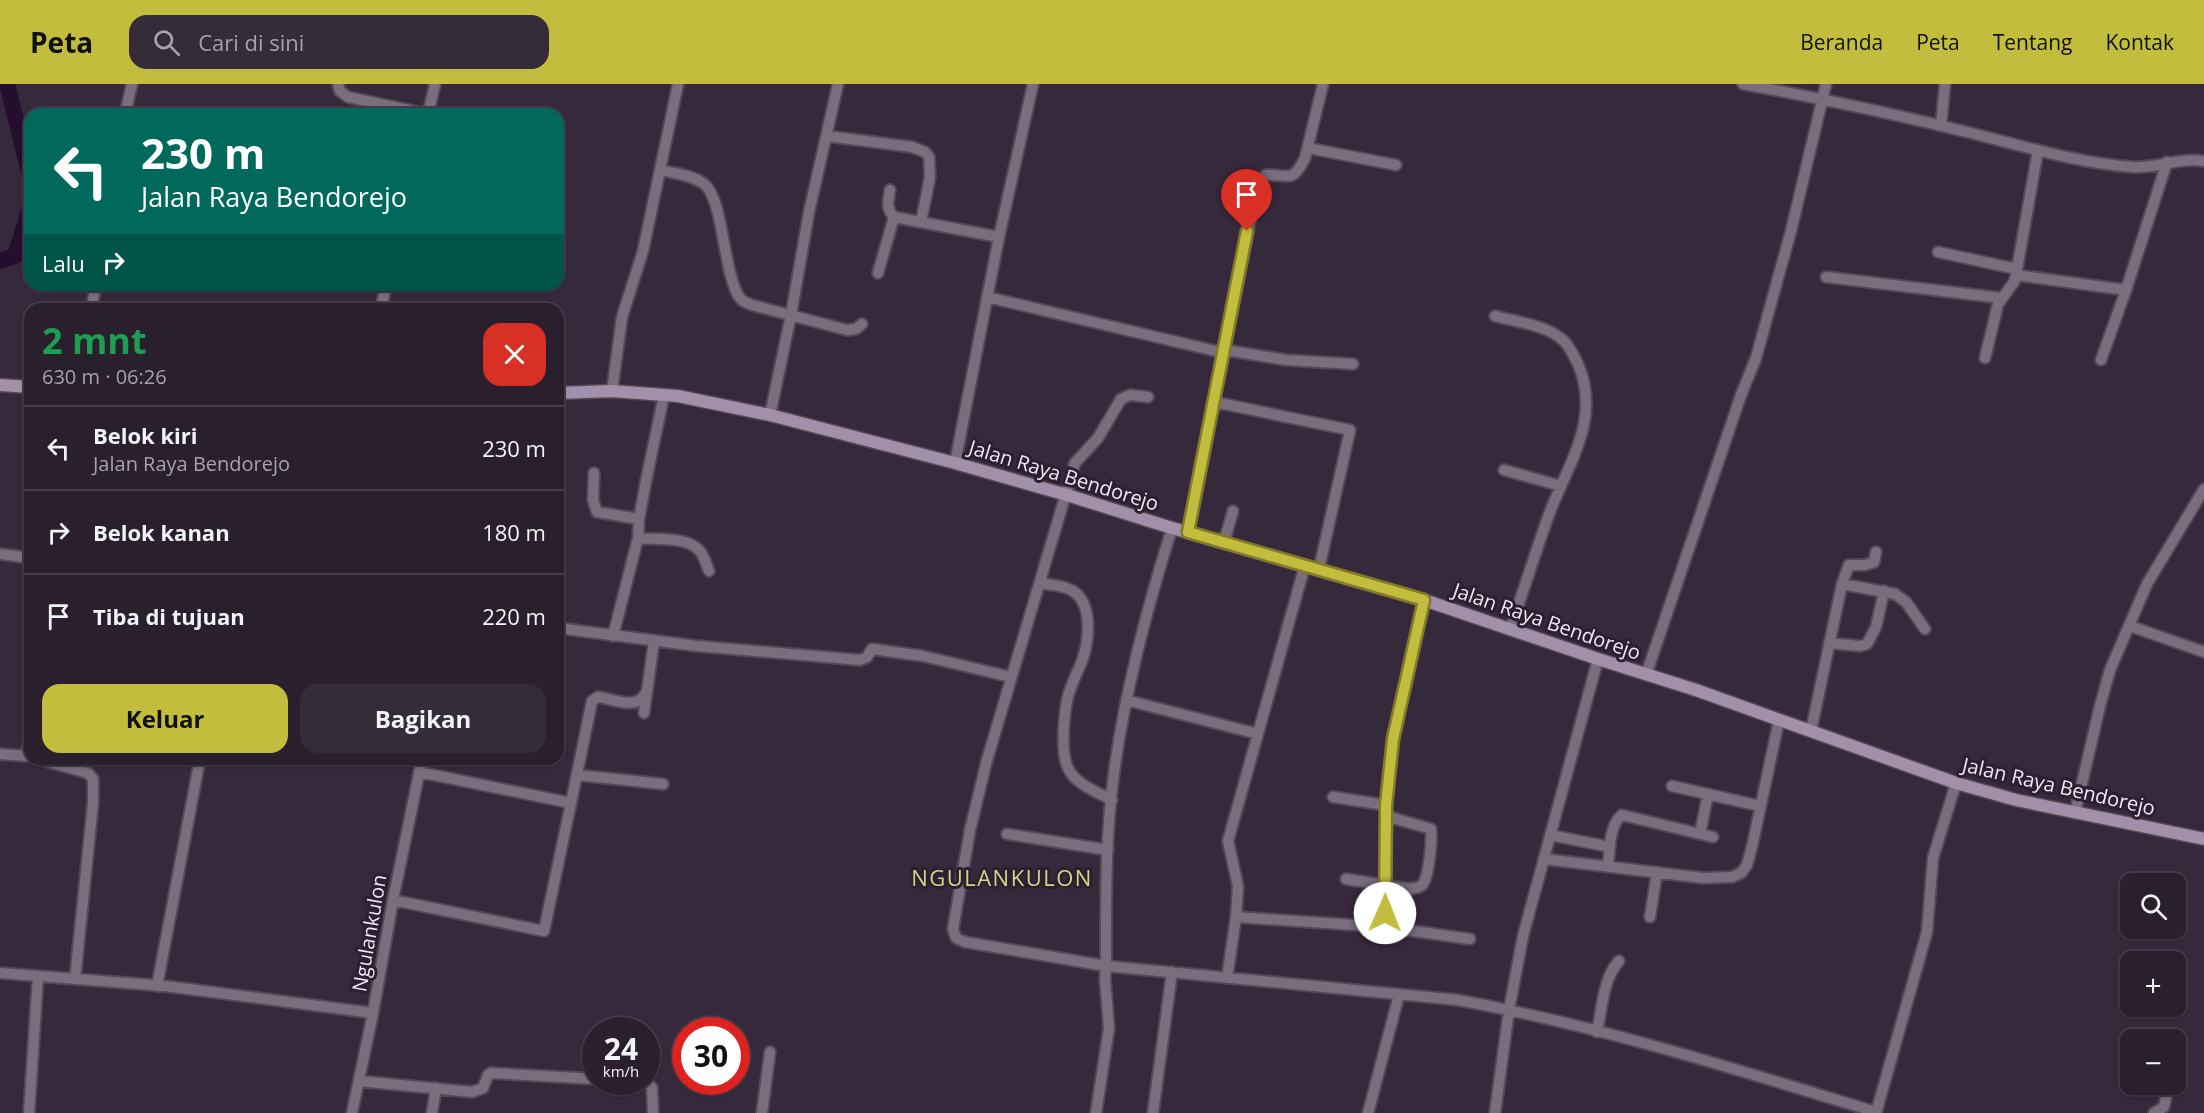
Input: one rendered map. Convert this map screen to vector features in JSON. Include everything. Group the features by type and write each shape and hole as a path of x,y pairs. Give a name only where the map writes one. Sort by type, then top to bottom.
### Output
{"main road":[{"path":"0,385 24,387"},
{"name":"Jalan Raya Bendorejo","path":"564,393 612,391 688,398 770,415 955,463 1424,600 1811,731 1956,783 2016,800 2204,839"}],"street":[{"path":"126,108 132,84"},
{"path":"338,84 340,91 348,98 398,108"},
{"path":"429,108 435,84"},
{"path":"612,391 622,317 643,251 678,84"},
{"path":"770,415 809,212 838,84"},
{"path":"955,463 999,237 1033,84"},
{"path":"1188,532 1256,191 1260,180 1266,175 1288,177 1296,173 1305,158 1323,84"},
{"path":"1743,84 1823,99 2038,150 2133,168 2167,162 2204,161"},
{"path":"1646,675 1741,395 1756,358 1791,231 1826,84"},
{"path":"1941,126 1945,84"},
{"path":"827,136 912,147 925,152 929,157 930,177 921,222"},
{"path":"1308,148 1396,165"},
{"path":"1985,358 2001,298 2014,282 2017,272 2038,150"},
{"path":"2100,360 2126,290 2167,162"},
{"path":"660,170 698,180 709,189 732,276 743,301 847,330 856,329 862,324"},
{"path":"890,190 887,205 894,217 999,237"},
{"path":"878,273 894,217"},
{"path":"1938,252 2017,272 2126,290"},
{"path":"1826,277 2001,298"},
{"path":"987,297 1224,352 1286,360 1353,364"},
{"path":"1495,316 1540,328 1555,334 1565,342 1584,380 1586,396 1585,423 1580,442 1549,515 1510,630"},
{"path":"614,636 638,538 639,519 664,395"},
{"path":"1148,397 1130,395 1121,399 1098,438 1075,463 1011,677 970,830 953,929 956,938 965,942 1106,966 1458,1000 1509,1010 1704,1060 1876,1113 1927,932 1933,858 1956,783"},
{"path":"1214,402 1350,430 1319,569"},
{"path":"1504,470 1562,486"},
{"path":"594,473 593,500 597,512 639,519"},
{"path":"2075,813 2110,670 2147,584 2204,489"},
{"path":"1224,542 1233,511"},
{"path":"1096,1113 1109,1028 1105,979 1108,850 1112,800 1126,700 1156,578 1172,528"},
{"path":"638,538 692,544 700,550 709,571"},
{"path":"1811,731 1842,584 1849,565 1865,565 1874,562 1876,552"},
{"path":"0,554 24,557"},
{"path":"1227,978 1236,917 1237,876 1228,842 1305,565"},
{"path":"1040,583 1070,589 1083,602 1088,624 1086,646 1068,698 1063,737 1065,751 1068,768 1074,777 1112,800"},
{"path":"1842,584 1895,594 1906,602 1925,629"},
{"path":"1829,643 1860,646 1867,644 1876,627 1884,591"},
{"path":"1385,927 1386,810 1393,739 1424,600"},
{"path":"2130,627 2204,652"},
{"path":"564,629 654,641 860,660 867,657 872,649 880,648 1011,677"},
{"path":"644,713 654,641"},
{"path":"1495,1113 1509,1010 1523,936 1598,659"},
{"path":"393,900 544,931 592,701 598,697 633,704 641,700 646,693"},
{"path":"1126,700 1258,734"},
{"path":"1544,859 1703,878 1732,877 1741,873 1747,865 1779,720"},
{"path":"0,754 24,757"},
{"path":"59,765 88,773 93,779 93,803 75,979"},
{"path":"157,986 199,765"},
{"name":"Ngulankulon","path":"352,1113 421,765"},
{"path":"420,772 571,803"},
{"path":"578,775 663,784"},
{"path":"1672,786 1760,806"},
{"path":"1700,834 1708,794"},
{"path":"1333,797 1386,810 1429,827 1432,832 1424,883 1418,888 1410,889 1346,879"},
{"path":"1608,865 1617,819 1622,815 1713,837"},
{"path":"1007,834 1108,850"},
{"path":"1550,835 1610,847"},
{"path":"1650,917 1657,872"},
{"path":"1236,917 1385,927 1470,939"},
{"path":"1597,1032 1608,978 1619,961"},
{"path":"1153,1113 1172,972"},
{"path":"0,973 157,986 373,1013"},
{"path":"29,1113 38,976"},
{"path":"1368,1113 1400,995"},
{"path":"762,1113 770,1052"},
{"path":"359,1081 475,1092 483,1088 488,1075 493,1073 582,1078"},
{"path":"432,1113 436,1088"},
{"path":"652,1095 653,1113"},
{"path":"2154,1113 2164,1107 2167,1095"}],"waterway":[{"path":"7,84 24,152"},
{"path":"0,261 15,256 24,227"}],"district":[{"name":"NGULANKULON","path":"1002,877"}],"route":[{"path":"1247,231 1188,532 1424,600 1393,739 1386,805 1385,913"}]}
